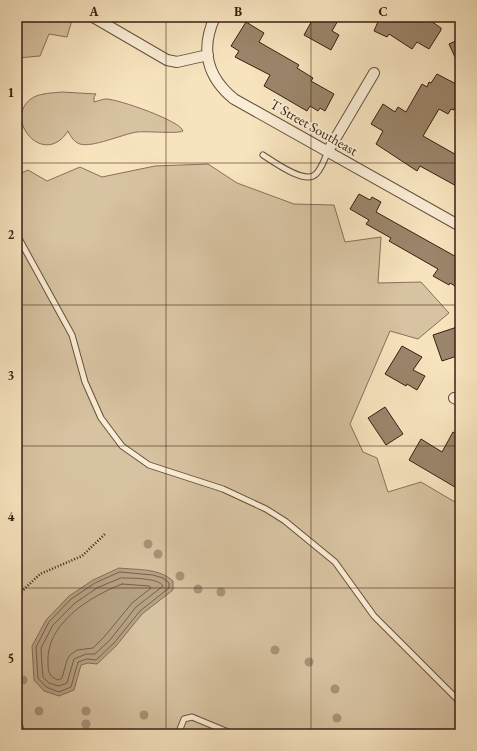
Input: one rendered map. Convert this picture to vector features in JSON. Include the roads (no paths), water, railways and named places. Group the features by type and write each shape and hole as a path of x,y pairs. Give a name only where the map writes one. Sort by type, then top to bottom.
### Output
{"street":[{"path":"93,17 167,60 177,62 208,55"},
{"name":"T Street Southeast","path":"215,17 208,33 208,55 211,72 221,88 234,99 328,151 431,212 460,226"},
{"path":"328,151 374,73"}],"lane":[{"path":"263,155 299,176 306,178 312,177 317,173 328,151"},
{"path":"17,235 72,335 85,382 98,413 122,446 149,465 224,489 266,509 285,521 335,562 374,616 460,702"},
{"path":"17,716 22,734"},
{"path":"178,734 184,720 192,717 233,734"}],"water":[{"path":"119,568 148,570 161,574 173,581 173,590 142,614 116,646 97,664 88,663 81,665 74,690 59,696 44,691 34,680 32,646 46,620 69,596 93,580"}]}
